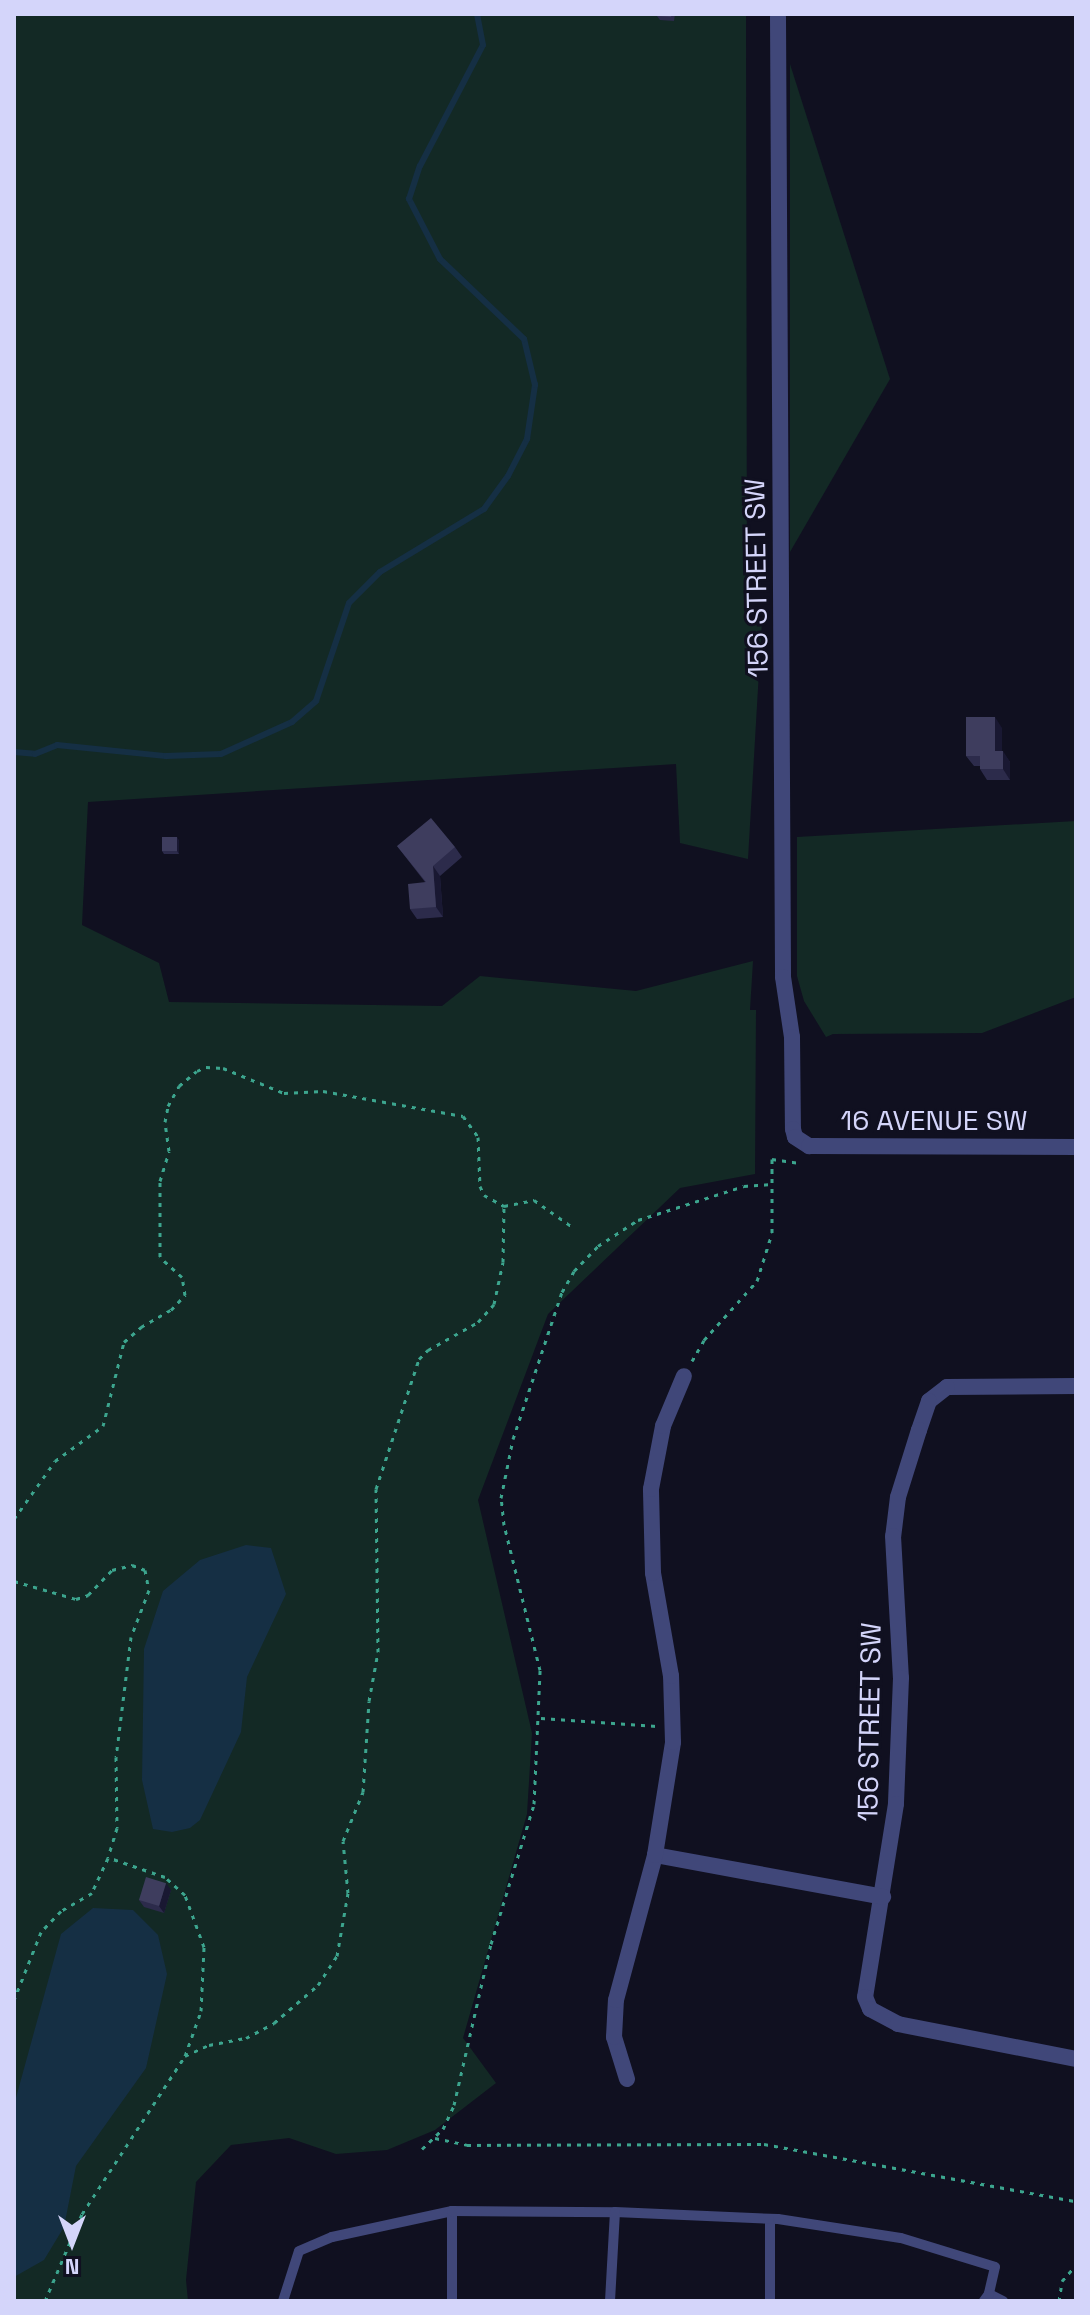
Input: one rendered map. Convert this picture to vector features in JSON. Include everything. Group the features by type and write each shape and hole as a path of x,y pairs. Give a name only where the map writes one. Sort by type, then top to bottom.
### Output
{"street":[{"name":"156 STREET SW","path":"778,17 783,977 792,1037 795,1137"},
{"name":"16 AVENUE SW","path":"795,1137 809,1146 1076,1147"},
{"path":"627,2079 614,2037 616,2000 655,1855 667,1788 673,1727 671,1676 653,1573 650,1523 656,1453 663,1426 684,1376"},
{"name":"156 STREET SW","path":"1076,1386 947,1387 929,1401 898,1497 893,1536 901,1678 900,1747 896,1804 883,1897 865,1997 870,2009 898,2024 1076,2059"},
{"path":"655,1855 883,1897"}],"lane":[{"path":"452,2211 452,2301"},
{"path":"283,2301 299,2251 332,2237 452,2211 615,2212 770,2219 901,2238 995,2267 987,2298 1003,2301"},
{"path":"610,2301 615,2212"},
{"path":"770,2219 770,2301"}],"path":[{"path":"14,1519 55,1461 103,1426 124,1342 141,1327 171,1310 185,1295 185,1282 163,1262 158,1245 160,1174 169,1151 166,1114 172,1097 189,1076 206,1067 216,1066 284,1093 323,1091 463,1116 478,1137 481,1191 504,1206 534,1200 571,1226"},
{"path":"684,1376 704,1340 757,1281 772,1233 772,1159 811,1163"},
{"path":"422,2149 448,2120 460,2087 491,1944 534,1804 540,1718 537,1651 504,1525 501,1498 513,1439 562,1292 584,1259 638,1220 744,1186 772,1184"},
{"path":"185,2056 209,2045 246,2038 274,2023 318,1985 337,1956 348,1893 343,1841 364,1786 369,1701 378,1652 376,1489 419,1359 428,1350 478,1322 494,1304 503,1262 504,1206"},
{"path":"14,1581 76,1599 88,1595 104,1576 118,1567 140,1567 148,1576 149,1590 131,1637 116,1757 117,1828 108,1858 92,1893 61,1911 41,1932 14,2000"},
{"path":"540,1718 673,1727"},
{"path":"45,2301 82,2214 185,2056 194,2037 204,1990 204,1947 185,1895 165,1877 108,1858"},
{"path":"435,2138 467,2145 764,2144 1076,2201"},
{"path":"1059,2301 1062,2281 1076,2265"}],"green space":[{"path":"746,14 747,625 762,620 748,859 680,843 676,764 88,802 82,925 159,963 169,1002 442,1006 480,976 636,991 753,961 750,1010 756,1010 755,1174 680,1188 548,1314 478,1500 532,1733 527,1814 463,2038 496,2083 435,2130 387,2150 336,2154 289,2138 231,2145 196,2182 186,2280 188,2301 14,2301 14,16"},
{"path":"790,64 890,379 790,552"},
{"path":"1076,821 1076,997 982,1033 833,1034 826,1037 804,1001 797,976 797,837"}],"water":[{"path":"246,1545 271,1548 286,1594 247,1677 241,1732 200,1820 190,1828 172,1832 153,1829 142,1780 144,1649 163,1591 200,1560"},
{"path":"93,1908 133,1910 158,1935 167,1974 146,2068 76,2166 64,2227 44,2260 14,2277 14,2105 61,1934"}],"building":[{"path":"966,717 995,717 995,751 1003,751 1003,769 980,769 980,756 966,756"},
{"path":"431,818 455,847 433,866 436,907 410,909 408,884 426,882 397,846"},
{"path":"162,837 177,837 177,851 162,851"},
{"path":"146,1877 166,1883 159,1906 139,1900"}],"waterway":[{"path":"14,752 35,754 57,745 166,756 221,754 292,722 316,701 349,603 380,572 484,509 508,476 527,439 535,385 524,339 440,259 409,199 420,166 483,45 477,14"}]}
